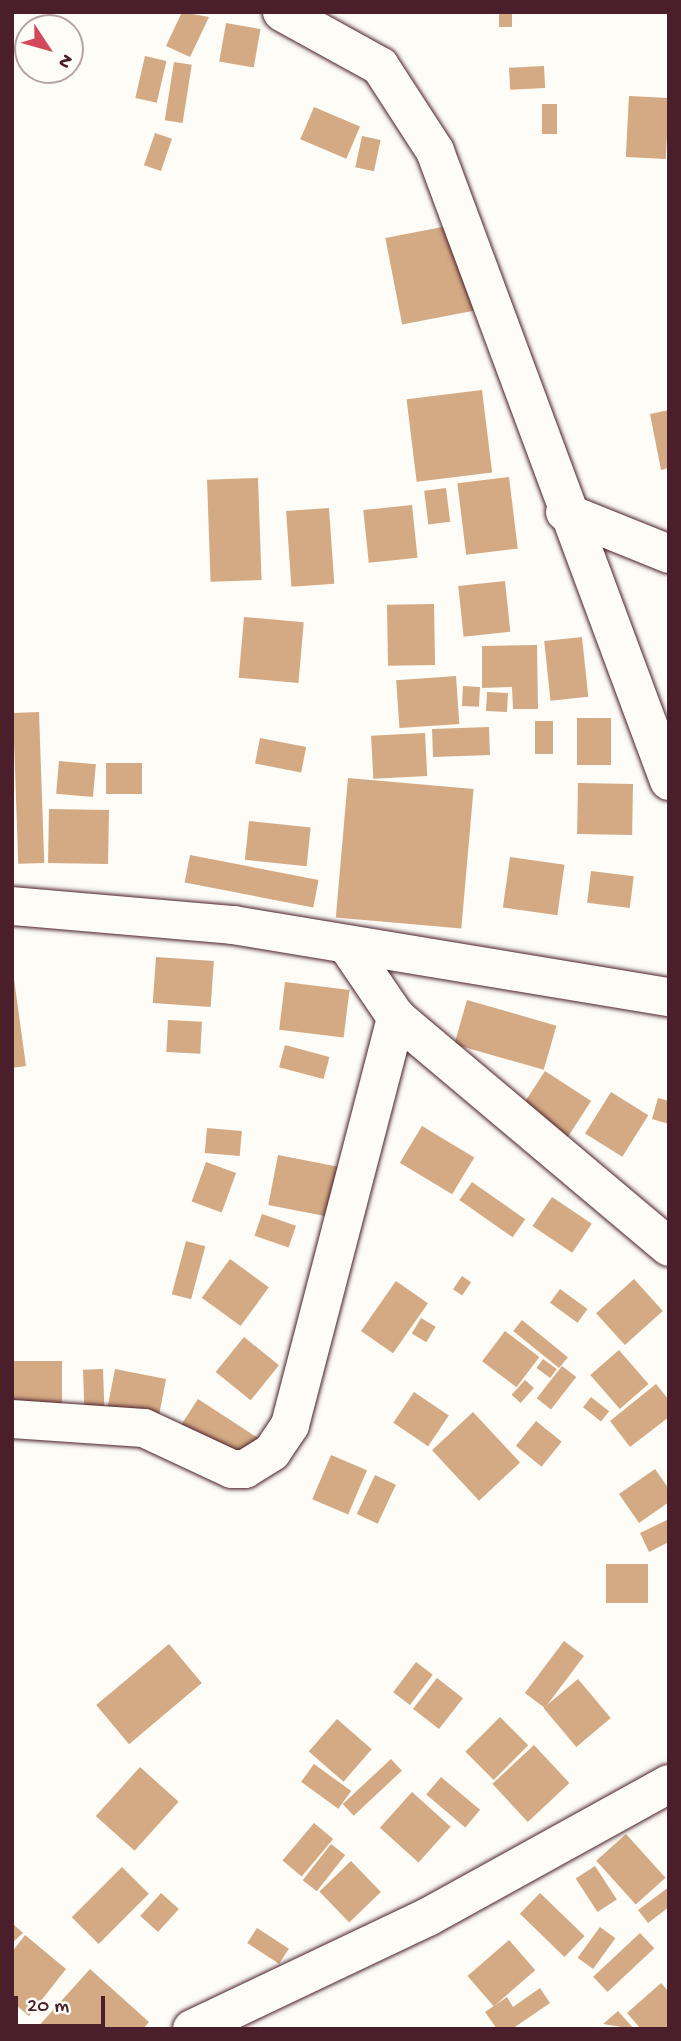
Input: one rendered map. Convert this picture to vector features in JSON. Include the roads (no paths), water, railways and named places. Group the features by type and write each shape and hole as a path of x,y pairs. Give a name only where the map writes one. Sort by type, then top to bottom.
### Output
{"street":[{"path":"282,12 380,66 435,151 565,512 669,781"},
{"path":"565,512 669,554"},
{"path":"12,906 233,925 347,946 669,996"},
{"path":"347,946 396,1017 669,1247"},
{"path":"12,1419 144,1428 232,1469 245,1469 272,1452 290,1425 396,1017"},
{"path":"192,2029 237,2016 665,1795"}]}
